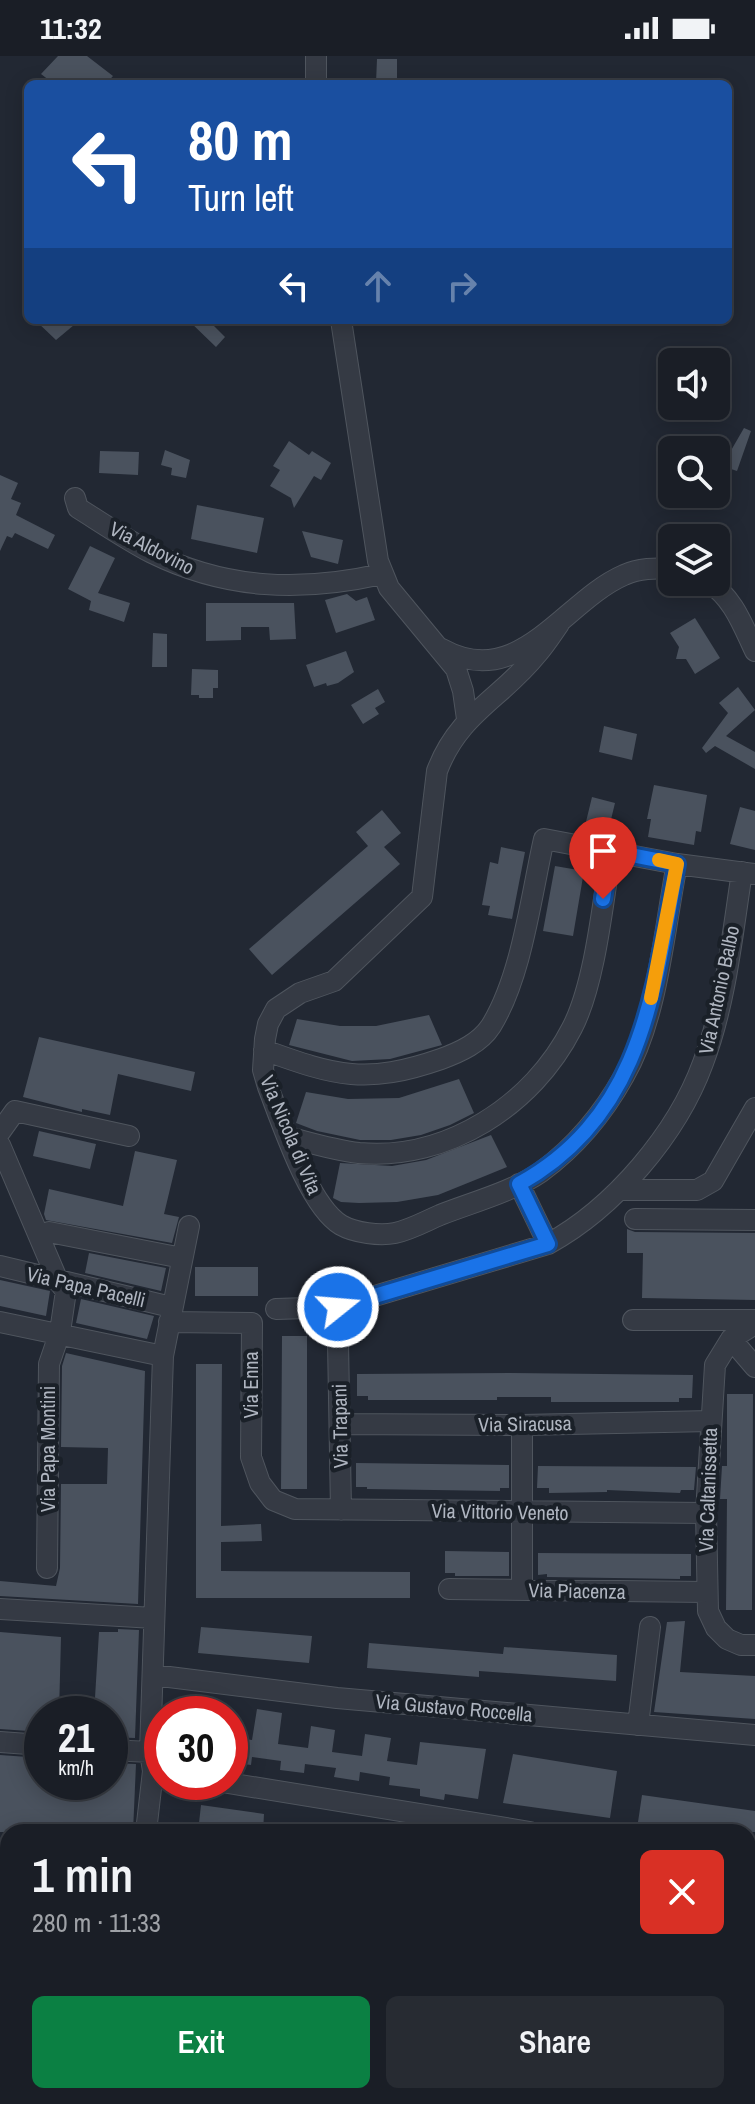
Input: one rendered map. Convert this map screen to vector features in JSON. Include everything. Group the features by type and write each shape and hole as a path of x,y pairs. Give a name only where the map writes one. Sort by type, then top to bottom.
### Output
{"street":[{"path":"316,56 316,80"},
{"path":"342,324 365,484 382,574 389,588 456,669 467,719"},
{"name":"Via Aldovino","path":"75,498 78,508 149,551 196,571 255,585 344,582 382,574"},
{"path":"442,649 457,657 478,660 501,658 525,648 607,584 626,574 658,568"},
{"path":"725,596 755,651"},
{"path":"559,624 537,655 467,719 443,756 437,771 422,897 334,981 300,993 276,1009 268,1024 264,1050 324,1071 357,1075 390,1074 456,1053 477,1042 490,1028 514,973 544,839 677,864 748,873"},
{"path":"288,1137 359,1153 408,1150 450,1139 486,1122 504,1109 552,1060 573,1028 583,1002 595,948 611,851"},
{"name":"Via Nicola di Vita","path":"264,1050 263,1070 288,1137 312,1190 326,1213 342,1226 358,1232 395,1233 519,1184 563,1154 593,1123 626,1072 647,1015 677,864"},
{"name":"Via Antonio Balbo","path":"276,1309 338,1307 548,1244 577,1228 621,1190 661,1139 687,1098 703,1064 748,873"},
{"path":"621,1190 705,1188 720,1171 755,1108"},
{"path":"0,1132 15,1111 129,1136"},
{"name":"Via Papa Montini","path":"0,1145 58,1281 66,1291 60,1332 49,1364 47,1568"},
{"path":"519,1184 548,1244"},
{"path":"635,1219 755,1220"},
{"path":"153,1696 163,1356 189,1226"},
{"path":"49,1232 182,1258"},
{"name":"Via Papa Pacelli","path":"0,1266 170,1314"},
{"name":"Via Enna","path":"170,1314 252,1323 251,1457 260,1483 273,1500 295,1509"},
{"path":"633,1320 755,1322"},
{"path":"0,1322 60,1332 163,1356"},
{"path":"755,1322 731,1339 755,1367"},
{"name":"Via Caltanissetta","path":"731,1339 715,1365 706,1513 706,1592 708,1611 716,1628 727,1639 741,1645 755,1645"},
{"name":"Via Trapani","path":"338,1342 341,1510"},
{"name":"Via Siracusa","path":"340,1424 522,1425 711,1421"},
{"path":"522,1425 522,1590"},
{"name":"Via Vittorio Veneto","path":"295,1509 706,1513"},
{"name":"Via Piacenza","path":"449,1589 706,1592"},
{"path":"0,1609 154,1618"},
{"path":"638,1725 650,1627"},
{"name":"Via Gustavo Roccella","path":"153,1675 337,1698 755,1735"},
{"path":"0,1742 24,1744"},
{"path":"248,1786 481,1824"},
{"path":"147,1824 150,1800"}],"building":[{"path":"58,56 87,56 113,76 110,80 49,80 41,74"},
{"path":"377,59 397,59 397,79 376,80"},
{"path":"39,324 75,324 56,340"},
{"path":"192,324 212,324 225,337 216,347"},
{"path":"744,428 751,431 737,471 730,469 730,452"},
{"path":"289,441 309,455 312,451 331,463 321,480 314,476 294,508 291,498 270,486 280,470 273,466"},
{"path":"165,450 190,460 186,478 171,475 172,468 161,465"},
{"path":"100,451 139,452 138,475 99,473"},
{"path":"0,475 18,483 11,499 21,503 16,515 55,535 48,549 15,533 12,538 7,536 0,551"},
{"path":"197,505 264,518 257,553 191,539"},
{"path":"302,531 343,540 338,564 311,557"},
{"path":"90,546 115,558 98,593 130,603 124,622 89,610 91,601 68,589"},
{"path":"347,594 356,601 367,597 375,620 336,633 325,600"},
{"path":"206,603 294,603 296,639 270,640 269,627 241,627 241,640 206,641"},
{"path":"695,618 720,658 695,674 686,659 676,659 679,647 670,633"},
{"path":"153,633 167,634 167,667 152,667"},
{"path":"346,651 354,672 338,683 314,687 306,665"},
{"path":"192,669 218,670 218,688 213,688 213,698 191,695"},
{"path":"738,687 755,710 726,736 755,752 755,769 715,746 706,753 702,748 728,713 719,703"},
{"path":"378,689 385,702 375,708 379,714 363,724 351,705"},
{"path":"604,726 637,734 632,760 599,752"},
{"path":"654,785 707,795 701,832 696,831 694,845 648,837 651,819 647,819"},
{"path":"592,797 615,803 607,836 584,830"},
{"path":"740,807 755,811 755,850 730,844"},
{"path":"382,810 401,833 384,847 400,864 272,975 249,949 368,846 356,832"},
{"path":"501,847 525,852 512,919 488,915 490,906 482,905 490,862 498,864"},
{"path":"555,866 584,871 573,936 543,931"},
{"path":"429,1015 442,1045 390,1059 352,1061 289,1045 297,1019 340,1026 376,1026"},
{"path":"39,1037 195,1072 191,1091 118,1074 110,1115 82,1109 82,1112 23,1097"},
{"path":"459,1079 474,1113 421,1135 391,1140 360,1140 296,1123 306,1092 348,1099 399,1098"},
{"path":"39,1131 96,1144 90,1169 33,1156"},
{"path":"491,1135 507,1167 438,1195 397,1202 341,1202 333,1198 340,1163 392,1166 426,1160"},
{"path":"135,1151 177,1160 164,1214 179,1217 172,1243 46,1220 44,1214 49,1189 123,1206"},
{"path":"627,1229 635,1232 755,1233 755,1300 642,1298 643,1253 627,1253"},
{"path":"89,1253 166,1268 161,1291 85,1273"},
{"path":"195,1267 258,1267 258,1296 195,1296"},
{"path":"0,1280 50,1291 46,1316 0,1306"},
{"path":"81,1299 154,1316 147,1339 76,1323"},
{"path":"282,1336 307,1336 307,1489 281,1489"},
{"path":"66,1353 145,1371 138,1604 0,1596 0,1581 56,1586 60,1568 61,1484 107,1484 108,1448 61,1447 62,1366"},
{"path":"196,1364 222,1364 221,1526 261,1524 262,1541 221,1542 221,1571 410,1572 410,1598 196,1598"},
{"path":"357,1374 693,1375 692,1398 679,1398 679,1402 551,1402 551,1397 368,1400 368,1396 357,1396"},
{"path":"727,1394 753,1394 752,1610 726,1610 727,1499 720,1499 722,1466 727,1466"},
{"path":"356,1463 509,1465 509,1488 500,1488 500,1491 367,1489 356,1487"},
{"path":"538,1466 696,1467 694,1490 681,1490 680,1493 607,1490 549,1493 549,1488 537,1488"},
{"path":"445,1551 509,1552 509,1576 455,1576 455,1573 445,1573"},
{"path":"538,1553 691,1554 691,1576 680,1576 680,1579 547,1577 547,1574 538,1575"},
{"path":"685,1621 680,1672 755,1676 755,1719 654,1712 667,1622"},
{"path":"201,1627 312,1636 309,1663 198,1653"},
{"path":"118,1629 139,1630 135,1738 128,1738 128,1696 95,1696 99,1632 118,1632"},
{"path":"0,1632 61,1637 59,1696 24,1696 24,1731 0,1729"},
{"path":"369,1643 503,1654 504,1647 617,1655 616,1681 479,1671 479,1677 367,1668"},
{"path":"257,1709 282,1713 278,1744 308,1748 311,1726 335,1730 332,1752 362,1756 365,1734 391,1738 387,1761 417,1765 420,1742 486,1749 478,1799 445,1794 444,1800 420,1796 420,1789 389,1785 390,1777 360,1772 359,1781 334,1777 336,1768 305,1764 304,1773 280,1770 281,1761 252,1757 251,1765 248,1765 248,1739 252,1740"},
{"path":"513,1754 617,1771 610,1818 503,1803"},
{"path":"0,1755 24,1757 24,1800 128,1800 128,1764 136,1764 133,1824 0,1824"},
{"path":"642,1795 755,1811 755,1824 638,1822"},
{"path":"201,1805 264,1814 263,1824 199,1824"}],"slow traffic":[{"path":"651,998 677,864 659,860"}],"route":[{"path":"338,1307 548,1244 519,1184 563,1154 593,1123 626,1072 647,1015 677,864 611,851 603,899"}]}
